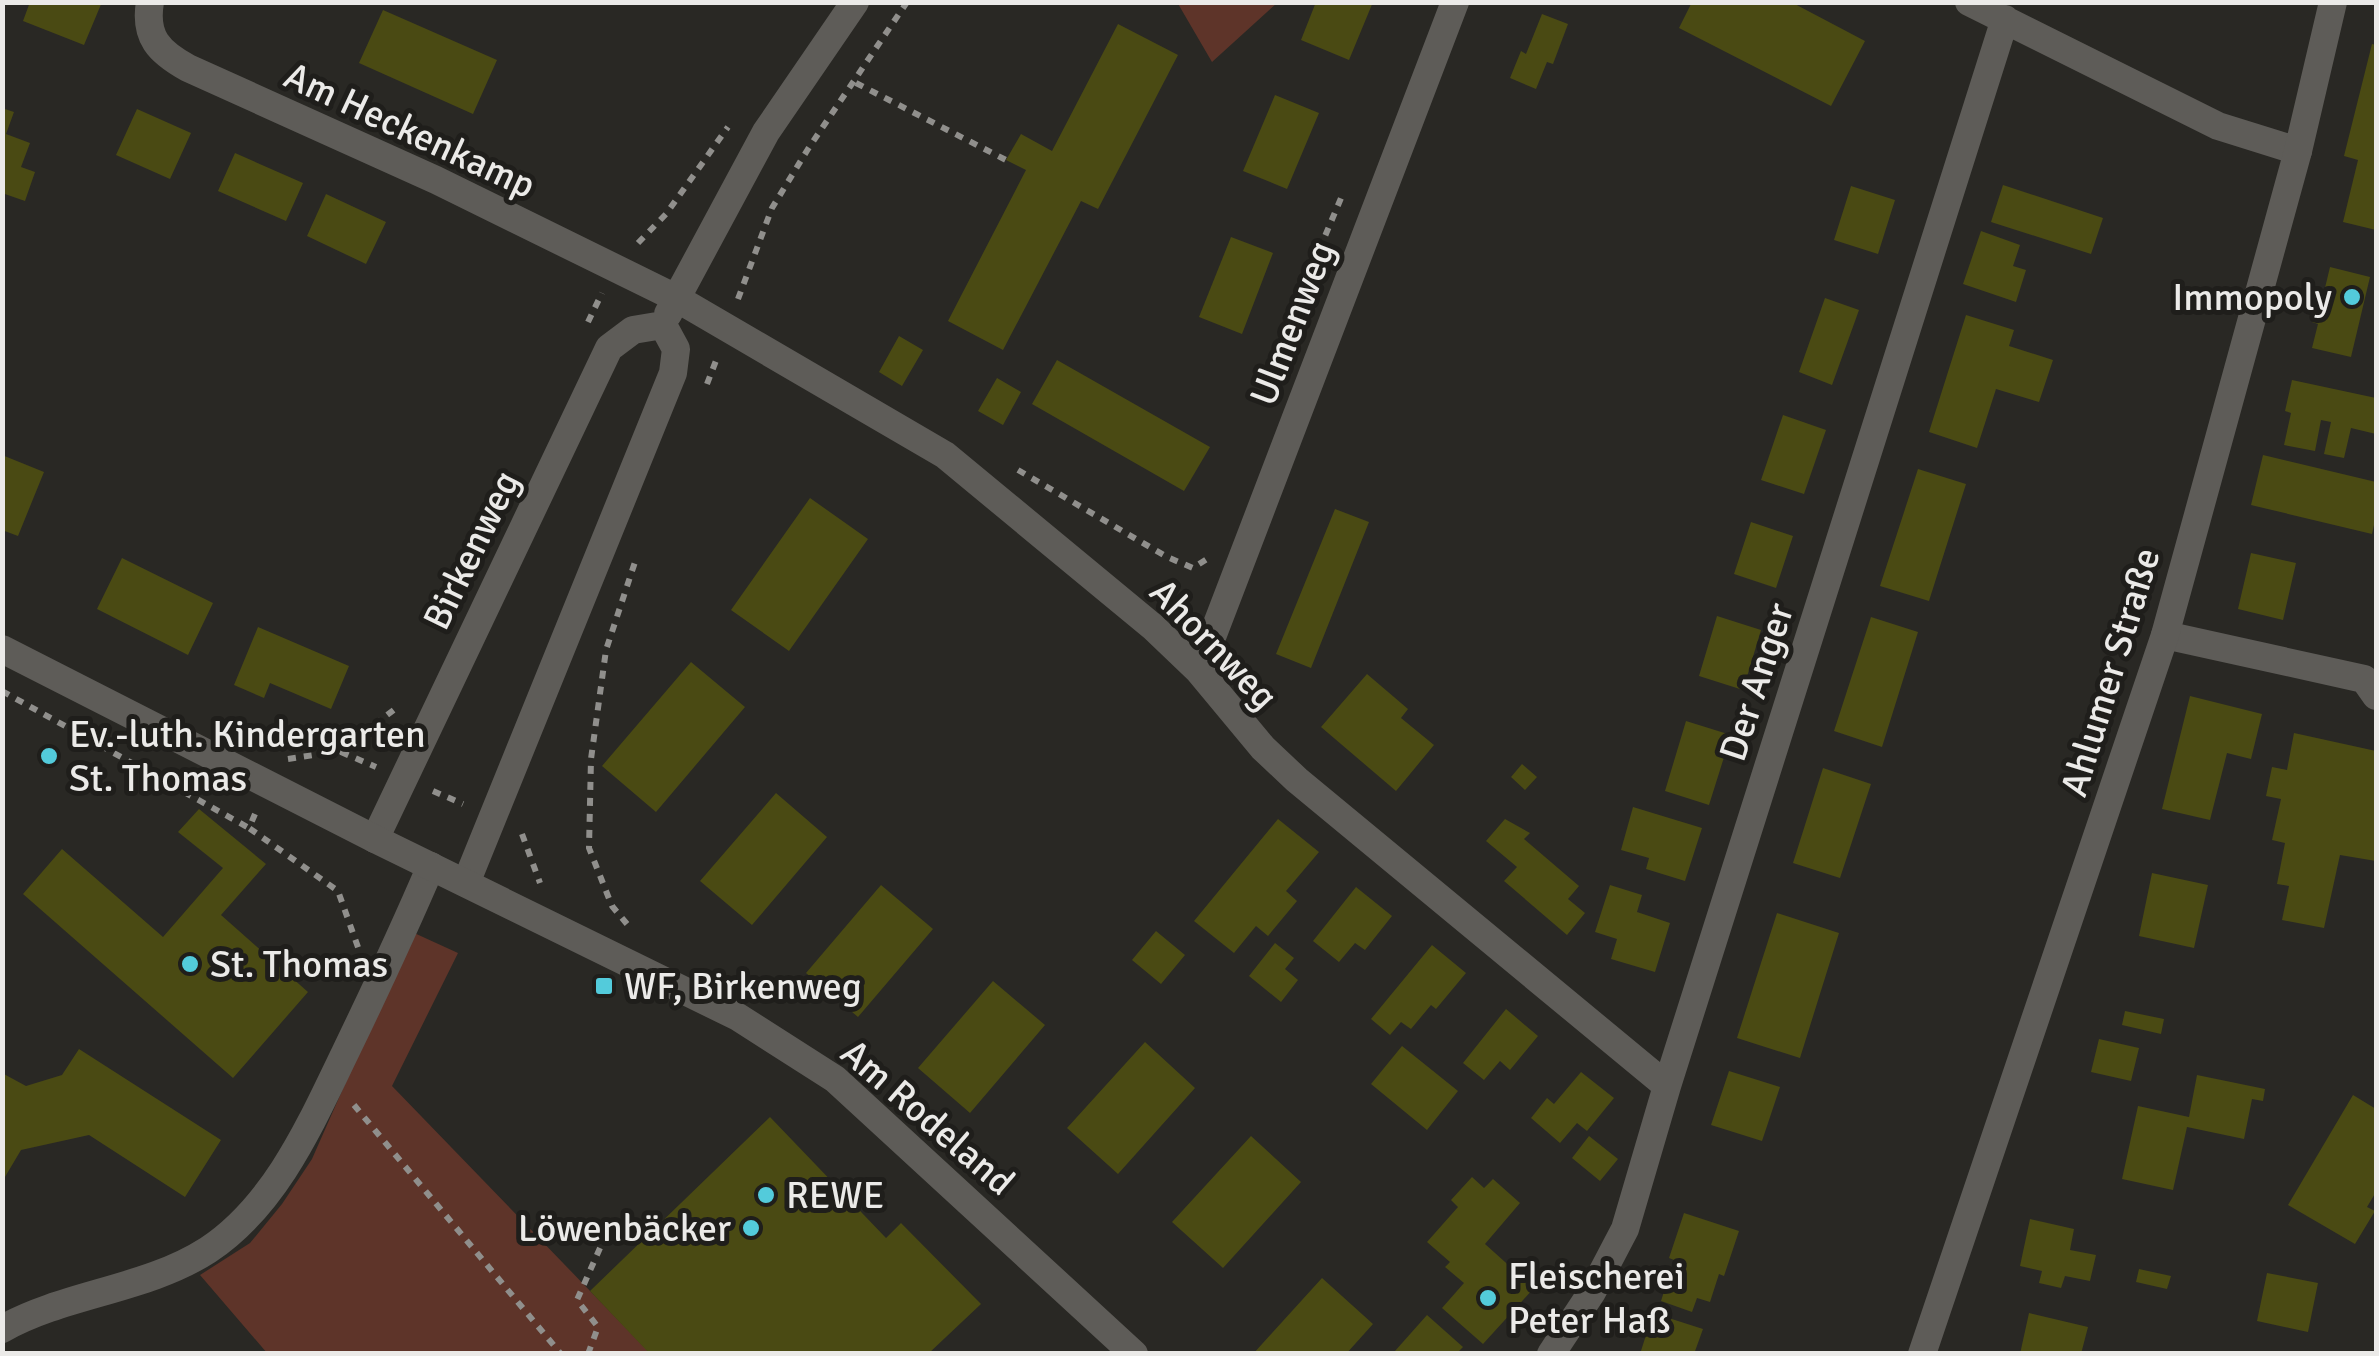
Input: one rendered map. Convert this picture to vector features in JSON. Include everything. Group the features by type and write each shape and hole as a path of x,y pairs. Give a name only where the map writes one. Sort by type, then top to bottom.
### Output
{"street":[{"name":"Am Heckenkamp","path":"150,2 146,23 153,42 188,68 436,180 676,298"},
{"path":"466,883 673,373 676,349 663,325 766,132 855,2"},
{"name":"Ulmenweg","path":"1199,671 1456,2"},
{"path":"1969,2 2218,126 2298,150"},
{"name":"Ahlumer Straße","path":"1922,1354 2165,635 2298,150 2334,2"},
{"name":"Der Anger","path":"1550,1354 1592,1292 1625,1229 2005,19"},
{"name":"Ahornweg","path":"676,298 945,455 1152,627 1199,671 1263,748 1297,780 1667,1086"},
{"name":"Birkenweg","path":"374,839 609,348 632,330 663,325"},
{"path":"2165,635 2364,679 2376,696"},
{"name":"Am Rodeland","path":"2,649 374,839 710,1002 835,1079 1134,1354"},
{"path":"2,1329 26,1316 172,1269 208,1250 238,1226 292,1158 432,866"}],"path":[{"path":"700,400 772,208 908,2"},
{"path":"856,83 1006,160"},
{"path":"1274,375 1296,305 1345,188"},
{"path":"1018,470 1167,557 1193,568 1213,555"},
{"path":"636,560 606,650 591,759 590,848 612,906 638,936"},
{"path":"2,692 249,828"},
{"path":"334,1076 370,1129 561,1354"},
{"path":"588,1354 598,1327 577,1300 600,1248"}],"shaded area":[{"path":"1177,2 1277,2 1277,3 1212,62"},
{"path":"412,932 458,953 392,1086 650,1353 267,1353 200,1275 250,1243 312,1159"}],"building":[{"path":"30,2 102,2 84,45 23,21"},
{"path":"1316,2 1373,2 1349,60 1301,40"},
{"path":"1692,2 1791,2 1865,41 1831,106 1679,28"},
{"path":"383,10 497,60 473,114 359,63"},
{"path":"1542,14 1568,24 1553,64 1547,62 1536,89 1510,78 1521,51 1526,54"},
{"path":"1118,24 1178,55 1098,209 1081,201 1003,350 948,321 1026,170 1006,160 1021,134 1052,151"},
{"path":"2372,44 2376,45 2376,230 2343,222 2358,160 2344,156"},
{"path":"1275,95 1319,113 1287,189 1243,171"},
{"path":"2,108 14,112 6,134 30,143 21,167 35,172 25,201 2,193"},
{"path":"137,109 191,133 170,179 116,155"},
{"path":"235,153 303,183 286,221 218,191"},
{"path":"2003,185 2103,218 2091,254 1991,222"},
{"path":"1851,186 1895,200 1878,254 1834,240"},
{"path":"326,194 386,222 366,264 307,236"},
{"path":"1981,231 2020,245 2013,266 2026,270 2016,302 1963,284"},
{"path":"1231,237 1273,253 1242,334 1199,317"},
{"path":"2330,267 2370,277 2351,357 2312,348 2318,324 2312,322"},
{"path":"1825,298 1859,310 1832,385 1799,372"},
{"path":"1966,315 2014,330 2009,346 2053,360 2039,402 1996,389 1977,448 1929,432"},
{"path":"899,336 923,350 902,386 879,372"},
{"path":"1057,360 1210,447 1184,491 1032,404"},
{"path":"997,378 1021,392 1003,425 978,411"},
{"path":"2292,380 2376,398 2376,434 2351,428 2344,458 2324,454 2331,422 2321,420 2315,451 2284,445 2291,413 2285,411"},
{"path":"1783,415 1826,430 1804,494 1761,480"},
{"path":"2,455 44,472 18,536 2,530"},
{"path":"2263,455 2376,482 2372,534 2251,505"},
{"path":"1918,469 1966,484 1929,601 1880,586"},
{"path":"810,498 868,539 789,651 731,610"},
{"path":"1335,509 1369,522 1311,668 1276,654"},
{"path":"1751,522 1793,536 1776,588 1734,574"},
{"path":"2251,553 2296,563 2283,620 2238,609"},
{"path":"122,558 213,603 188,655 97,609"},
{"path":"1717,616 1761,630 1743,690 1699,676"},
{"path":"1871,617 1918,632 1882,747 1834,731"},
{"path":"258,627 349,666 331,709 270,683 264,698 234,685"},
{"path":"691,662 745,707 656,812 602,766"},
{"path":"1367,674 1408,709 1401,718 1434,745 1396,791 1321,727"},
{"path":"2190,696 2262,714 2251,759 2227,753 2210,820 2162,809"},
{"path":"1686,721 1731,735 1709,805 1665,791"},
{"path":"2294,733 2376,751 2376,861 2340,855 2324,928 2282,920 2289,886 2277,884 2285,843 2272,840 2281,799 2266,796 2272,767 2287,770"},
{"path":"1522,764 1537,777 1525,790 1511,777"},
{"path":"1823,768 1871,784 1840,878 1793,863"},
{"path":"776,793 827,837 752,925 700,881"},
{"path":"1633,807 1702,828 1685,881 1646,869 1649,858 1621,850"},
{"name":"St. Thomas","path":"199,809 266,864 221,915 308,992 233,1078 23,894 62,849 163,937 223,868 178,832"},
{"path":"1278,819 1319,852 1286,891 1297,901 1268,936 1256,926 1234,953 1194,921"},
{"path":"1505,819 1530,833 1524,839 1579,886 1568,899 1585,913 1567,935 1504,881 1517,867 1486,841"},
{"path":"2152,873 2208,885 2194,948 2139,936"},
{"path":"881,885 933,929 858,1017 806,973"},
{"path":"1610,885 1642,895 1637,912 1670,923 1655,972 1611,959 1617,939 1595,932"},
{"path":"1356,887 1392,916 1365,950 1355,943 1339,962 1313,941"},
{"path":"1777,913 1839,933 1800,1058 1737,1038"},
{"path":"1156,931 1185,955 1161,984 1132,960"},
{"path":"1275,943 1294,958 1285,969 1298,980 1281,1002 1249,976"},
{"path":"1432,945 1466,973 1436,1009 1431,1005 1411,1029 1401,1022 1390,1035 1371,1019"},
{"path":"993,981 1045,1025 970,1113 918,1068"},
{"path":"1506,1009 1538,1036 1510,1070 1500,1061 1484,1080 1463,1063"},
{"path":"2125,1011 2164,1019 2161,1034 2122,1025"},
{"path":"2099,1039 2139,1048 2131,1081 2091,1072"},
{"path":"1145,1042 1195,1088 1118,1174 1067,1128"},
{"path":"1402,1046 1458,1091 1427,1130 1371,1084"},
{"path":"79,1049 221,1140 185,1197 89,1135 21,1150 2,1182 2,1073 26,1086 62,1075"},
{"path":"1729,1071 1780,1087 1762,1141 1711,1125"},
{"path":"1581,1072 1614,1098 1587,1131 1577,1123 1560,1143 1531,1118 1547,1098 1554,1104"},
{"path":"2197,1075 2265,1089 2263,1101 2252,1099 2244,1139 2187,1127 2173,1190 2122,1179 2138,1106 2189,1117"},
{"path":"2353,1095 2376,1109 2376,1192 2367,1207 2375,1211 2355,1244 2288,1205"},
{"name":"REWE","path":"770,1117 886,1238 901,1223 981,1304 928,1354 650,1354 590,1291"},
{"path":"1251,1136 1301,1182 1223,1268 1172,1222"},
{"path":"1589,1136 1618,1159 1600,1181 1572,1158"},
{"path":"1472,1177 1484,1188 1493,1179 1520,1203 1485,1244 1534,1288 1483,1344 1442,1308 1464,1283 1445,1267 1450,1262 1427,1242 1458,1207 1451,1200"},
{"path":"1684,1213 1739,1231 1724,1276 1719,1274 1710,1302 1697,1298 1692,1312 1661,1301 1674,1260 1669,1258"},
{"path":"2030,1219 2074,1229 2070,1250 2096,1255 2090,1281 2065,1276 2061,1288 2039,1283 2042,1271 2020,1266"},
{"path":"2139,1269 2171,1276 2167,1289 2136,1282"},
{"path":"2267,1273 2318,1283 2308,1332 2257,1321"},
{"path":"1322,1278 1373,1324 1346,1354 1253,1354"},
{"path":"1653,1313 1703,1329 1694,1354 1640,1354"},
{"path":"2029,1313 2088,1327 2081,1354 2020,1354"},
{"path":"1427,1315 1463,1347 1456,1354 1398,1354 1395,1351"}],"place":[{"name":"Immopoly","path":"2352,297"},
{"name":"Ev.-luth. Kindergarten St. Thomas","path":"49,756"},
{"name":"St. Thomas","path":"190,964"},
{"name":"WF, Birkenweg","path":"604,986"},
{"name":"REWE","path":"766,1195"},
{"name":"Löwenbäcker","path":"751,1228"},
{"name":"Fleischerei Peter Haß","path":"1488,1298"}]}
